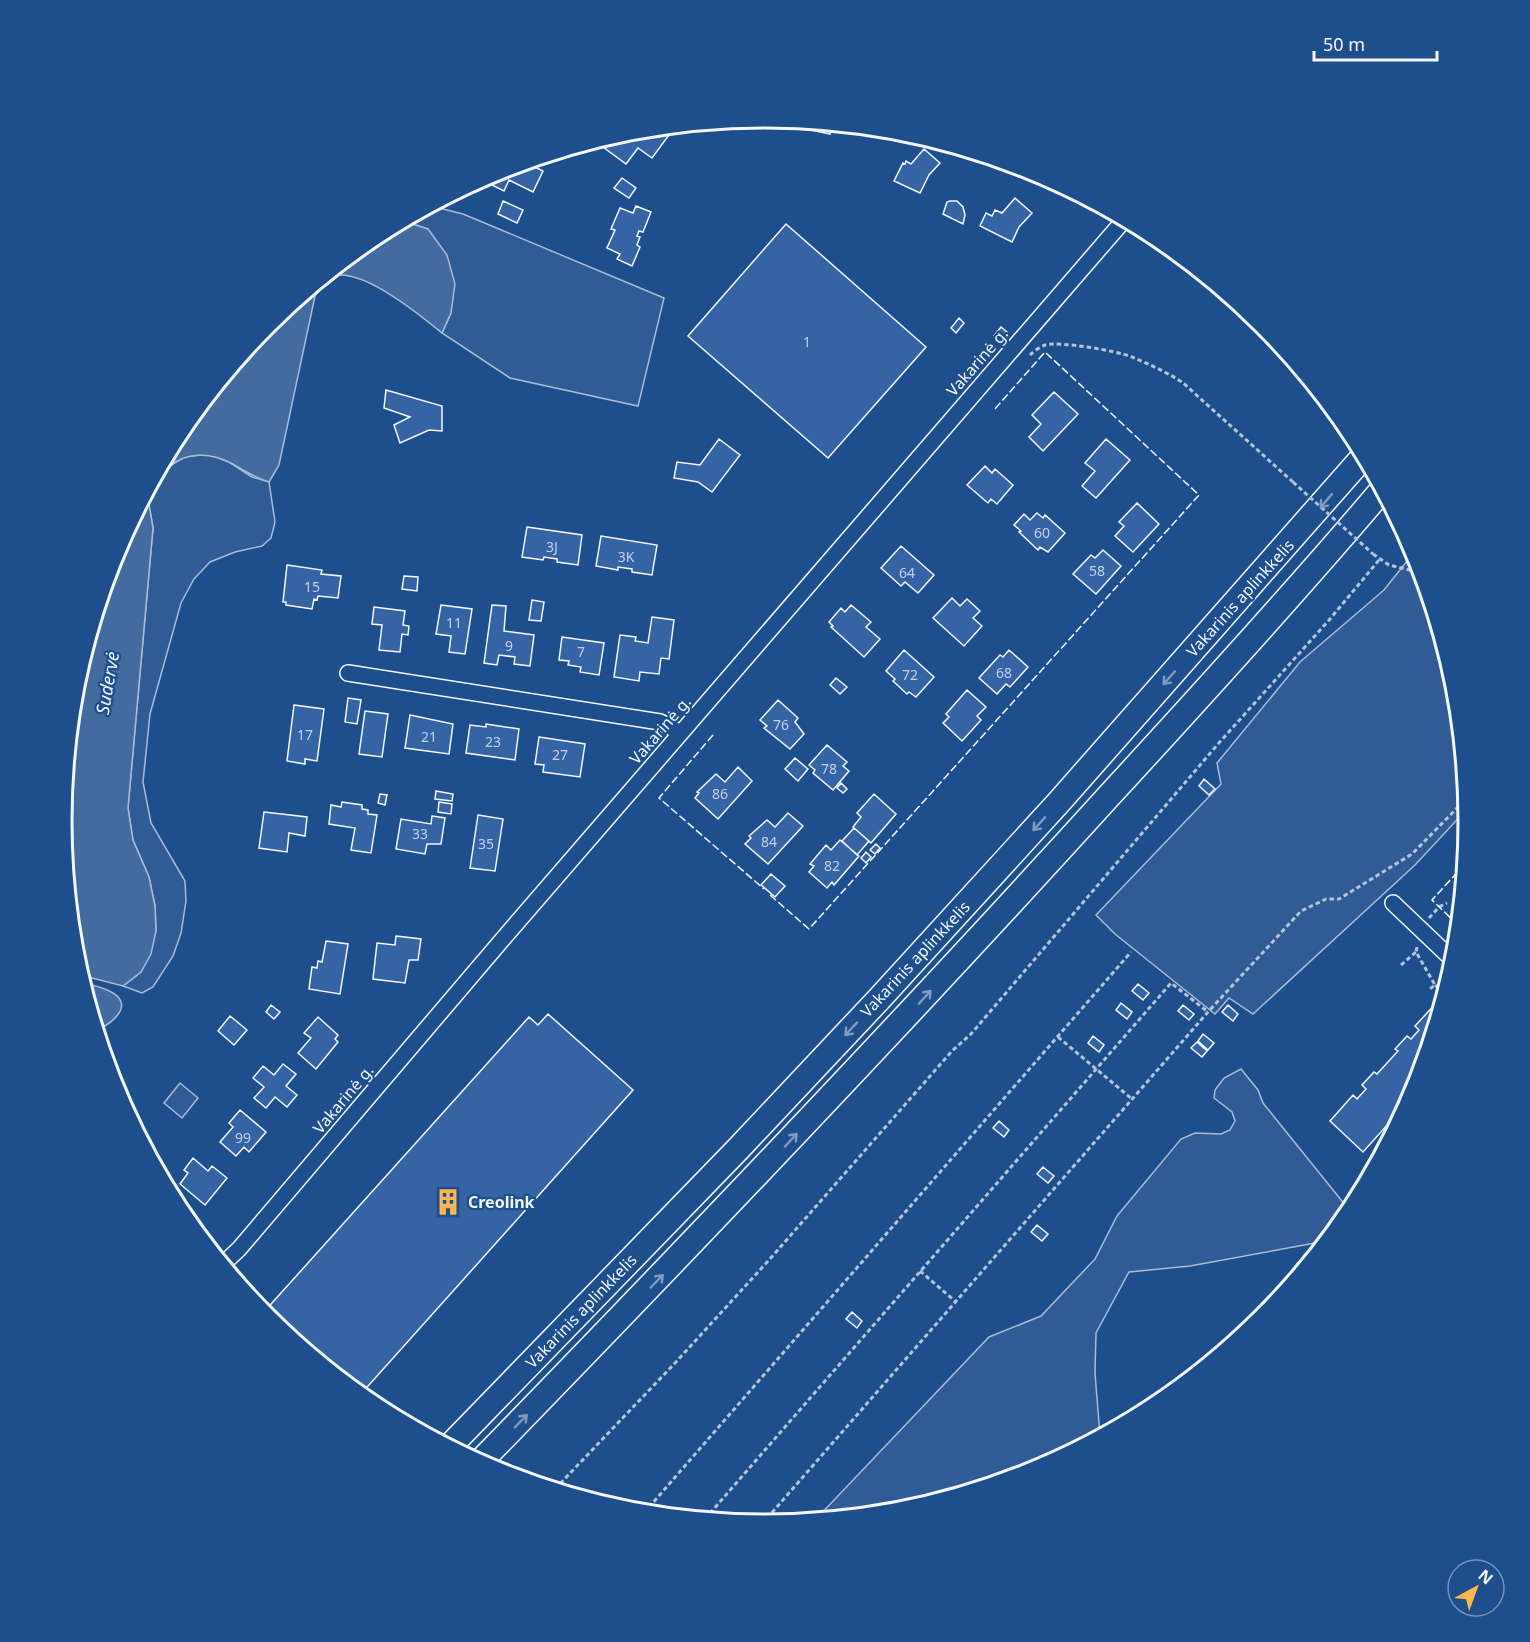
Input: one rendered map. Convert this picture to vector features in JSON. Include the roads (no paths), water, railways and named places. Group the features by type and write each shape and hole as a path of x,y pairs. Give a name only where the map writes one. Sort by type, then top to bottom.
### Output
{"highway":[{"name":"Vakarinis aplinkkelis","path":"455,1441 738,1149 880,998 1067,793 1358,463"},
{"name":"Vakarinis aplinkkelis","path":"487,1455 731,1204 891,1034 1267,622 1377,496"}],"street":[{"name":"Vakarinė g.","path":"228,1259 1119,226"},
{"path":"348,674 660,722 671,726 680,734"},
{"path":"1393,903 1445,953"}],"water":[{"path":"414,224 428,229 447,255 455,284 451,313 442,333 391,295 360,279 337,276"},
{"path":"317,293 279,465 269,482 223,459 207,455 190,456 171,465 215,399 244,364 275,331"},
{"name":"Sudervė","path":"149,503 153,528 128,808 133,840 149,877 155,906 156,931 151,954 141,972 123,986 92,978 85,956 73,866 73,776 78,731 85,686 109,598"},
{"path":"92,985 112,992 119,998 121,1008 111,1022 104,1026"}],"place":[{"name":"Creolink","path":"448,1202"}]}
